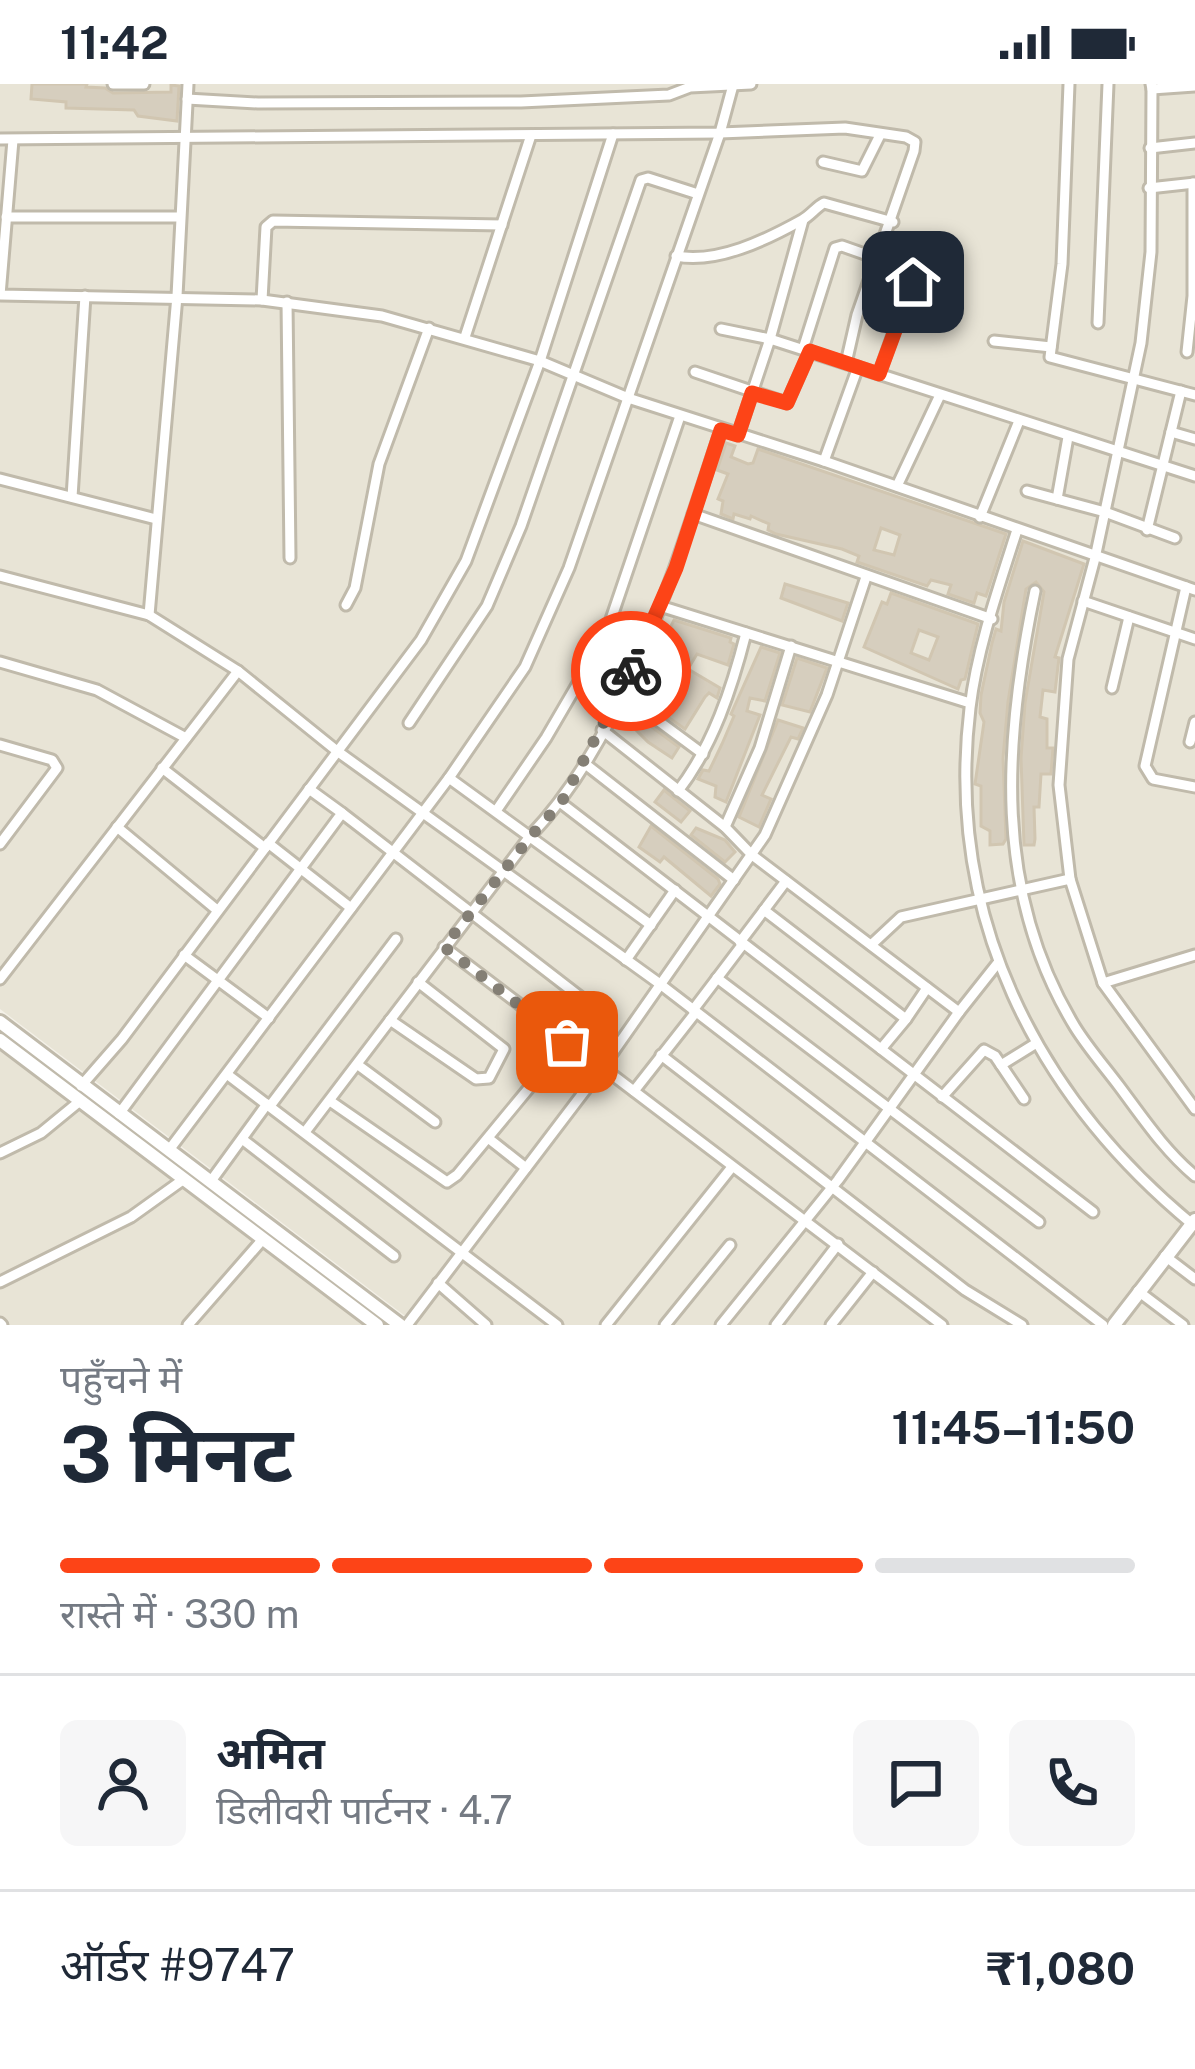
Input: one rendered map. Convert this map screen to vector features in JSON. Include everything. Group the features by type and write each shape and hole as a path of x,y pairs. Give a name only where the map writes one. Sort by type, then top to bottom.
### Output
{"street":[{"path":"113,84 144,84"},
{"path":"149,615 177,296 188,84"},
{"path":"187,99 520,102 674,94 690,87 751,84"},
{"path":"1070,84 1062,264 1050,357 1195,395"},
{"path":"1098,323 1108,84"},
{"path":"173,1159 268,1018 449,778 525,667 554,607 733,85"},
{"path":"1195,86 1152,86 1151,252 1135,377 1066,672 1059,785 1070,879 1103,983 1195,1109"},
{"path":"0,139 720,134 845,128 906,137 915,142 892,222 876,258 824,461"},
{"path":"465,337 531,134"},
{"path":"0,1154 41,1133 81,1094 421,640 466,561 540,361 613,134"},
{"path":"823,162 862,171 880,135"},
{"path":"13,140 0,295 262,300 356,310 429,328 540,361 628,398 1190,589 1175,633 1145,766 1153,779 1195,787"},
{"path":"1150,148 1195,143"},
{"path":"409,723 487,606 576,376 641,180 648,178 698,194"},
{"path":"1149,188 1194,183 1195,254 1186,352"},
{"path":"676,256 720,255 802,220 824,202 892,222"},
{"path":"6,217 180,217"},
{"path":"738,435 802,220"},
{"path":"262,300 266,227 273,221 502,225"},
{"path":"695,372 787,403 835,248 842,246 876,258"},
{"path":"879,374 920,259"},
{"path":"72,497 85,296"},
{"path":"287,302 290,558"},
{"path":"346,605 355,588 379,464 429,328"},
{"path":"721,329 807,350 1195,476"},
{"path":"994,341 1051,347"},
{"path":"1147,530 1181,391"},
{"path":"897,486 940,395"},
{"path":"496,811 546,738 604,637 680,416"},
{"path":"980,517 1019,421"},
{"path":"305,1132 444,947 561,803 622,694 660,607 721,430"},
{"path":"1171,432 1195,439"},
{"path":"1057,499 1068,436"},
{"path":"0,479 157,519"},
{"path":"1027,491 1175,538"},
{"path":"693,514 992,619"},
{"path":"1017,530 1009,578 992,619 970,704 965,772 997,964 1035,1044 1070,1097 1156,1195 1193,1222 1119,1323"},
{"path":"0,576 149,615 238,671 337,751 660,984 1103,1325"},
{"path":"0,1040 211,1181 404,1325 602,1068 752,855 805,749 866,577"},
{"path":"1035,591 1010,750 1010,808 1022,889 1041,950 1073,1024 1151,1130 1195,1176"},
{"path":"1083,602 1195,639"},
{"path":"660,607 970,704"},
{"path":"1112,688 1129,617"},
{"path":"678,791 704,754 746,633"},
{"path":"725,827 760,748 791,646"},
{"path":"0,662 98,690 186,738"},
{"path":"0,979 238,671"},
{"path":"622,694 704,754"},
{"path":"1190,742 1195,722"},
{"path":"602,730 725,827 752,855 959,1012"},
{"path":"0,745 57,764 0,844"},
{"path":"584,764 734,880"},
{"path":"163,768 351,908"},
{"path":"449,778 651,925"},
{"path":"308,789 588,1004"},
{"path":"561,803 1093,1213"},
{"path":"119,1114 342,813"},
{"path":"117,827 217,910"},
{"path":"871,946 902,917 1070,879"},
{"path":"634,1091 786,881"},
{"path":"626,960 675,890"},
{"path":"764,910 905,1018"},
{"path":"211,1181 396,939"},
{"path":"444,947 942,1325"},
{"path":"184,955 268,1018"},
{"path":"1103,983 1195,955"},
{"path":"721,1325 997,964"},
{"path":"717,978 1039,1222"},
{"path":"391,1020 476,1079 489,1078 504,1049 418,982"},
{"path":"881,1049 927,988"},
{"path":"0,1022 81,1094 119,1114 173,1159 184,1179 377,1325"},
{"path":"329,1101 442,1181 457,1175 567,1042"},
{"path":"1001,1065 1035,1044"},
{"path":"942,1097 982,1050 989,1051 1024,1099"},
{"path":"661,1055 965,1290 1022,1325"},
{"path":"358,1065 435,1122"},
{"path":"228,1075 557,1325"},
{"path":"488,1138 526,1168"},
{"path":"242,1139 394,1256"},
{"path":"606,1325 732,1167"},
{"path":"0,1282 131,1217 184,1179"},
{"path":"188,1325 263,1238"},
{"path":"776,1325 838,1244"},
{"path":"665,1325 730,1245"},
{"path":"1165,1256 1195,1279"},
{"path":"831,1325 874,1272"},
{"path":"438,1283 486,1325"},
{"path":"1138,1291 1183,1325"},
{"path":"347,1325 359,1311"}],"shaded area":[{"path":"0,84 1195,84 1195,1325 417,1325 0,1009"},
{"path":"0,1051 97,1123 368,1325 0,1325"}],"building":[{"path":"32,84 87,84 113,93 171,92 171,85 179,86 177,121 138,116 134,110 66,108 66,102 31,99"},
{"path":"726,443 735,446 731,457 748,464 753,463 758,449 1006,534 986,596 977,593 974,603 948,594 951,585 931,580 927,586 857,562 859,556 842,549 776,534 768,530 769,524 751,516 734,514 733,519 721,514 723,501 718,499 728,474 717,470","holes":["881,528 900,535 894,555 874,550"]},
{"path":"1023,541 1084,564 1055,657 1059,658 1055,692 1043,690 1040,717 1047,719 1047,748 1053,748 1051,774 1041,774 1039,807 1034,807 1034,845 1024,845 1021,758 1044,592 1036,582 1026,589 1003,758 1006,839 1003,844 990,845 990,831 981,826 981,786 975,784 984,722 981,695"},
{"path":"785,584 848,603 842,621 781,598"},
{"path":"891,593 978,624 965,679 958,689 864,647 882,602 887,604","holes":["919,630 938,637 929,660 911,653"]},
{"path":"674,620 731,638 734,644 728,665 697,654 688,669 720,688 717,698 709,693 705,697 685,729 668,717 673,706 652,693 659,681 647,674"},
{"path":"761,647 780,653 765,701 750,698 747,711 760,715 726,802 715,797 716,786 698,779 703,770 709,771 722,744"},
{"path":"797,658 827,668 810,712 782,705"},
{"path":"630,711 679,747 672,758 624,718"},
{"path":"778,720 803,728 798,739 791,737 762,795 771,799 759,827 739,817"},
{"path":"664,790 690,811 681,822 655,802"},
{"path":"651,826 718,879 720,884 711,896 664,857 660,862 639,847"},
{"path":"696,828 725,840 735,852 725,862 691,835"}],"way so far":[{"path":"567,1042 444,947 561,803 631,671"}],"route":[{"path":"631,671 676,568 721,430 738,435 752,393 787,403 810,351 879,374 913,282"}]}
